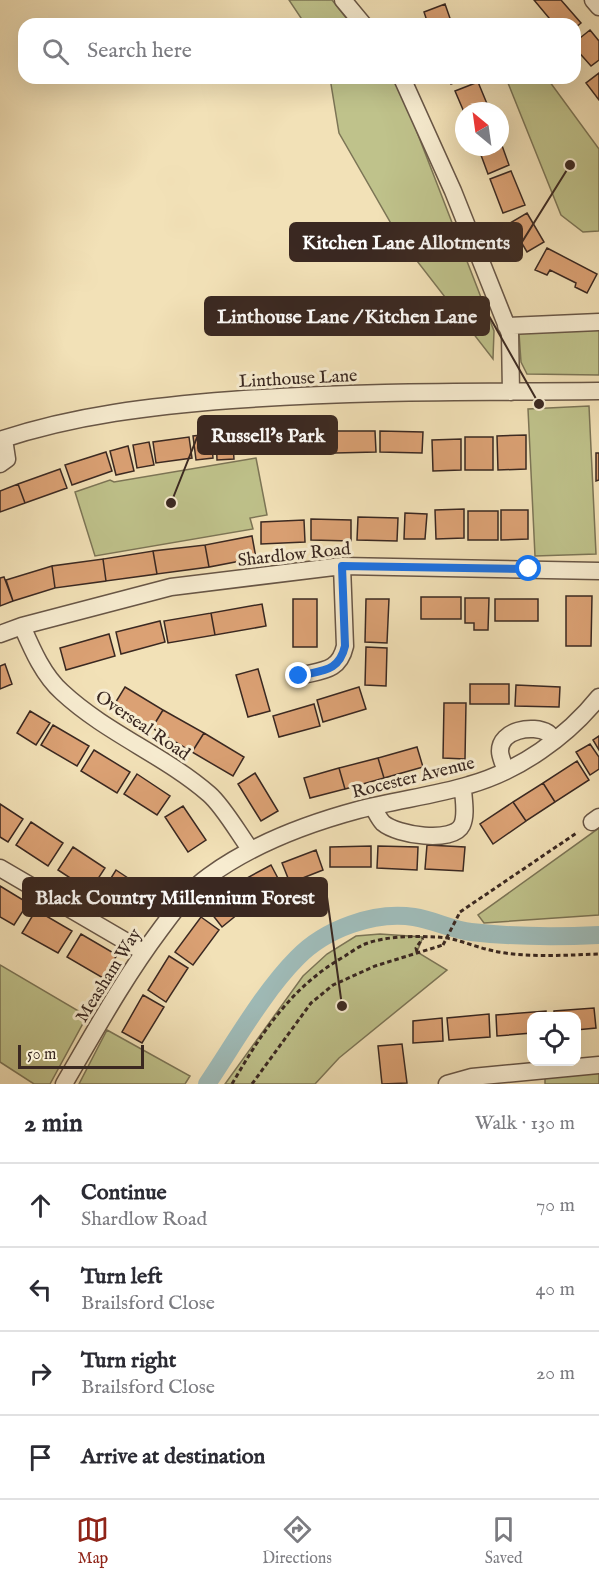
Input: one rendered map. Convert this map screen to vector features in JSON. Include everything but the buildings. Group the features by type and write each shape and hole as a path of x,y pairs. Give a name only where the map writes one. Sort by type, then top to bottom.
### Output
{"street":[{"path":"343,0 358,18"},
{"path":"593,0 599,7"},
{"path":"405,84 453,191 510,333 511,392"},
{"path":"506,326 599,322"},
{"name":"Linthouse Lane","path":"0,464 7,459 2,439 74,420 117,412 192,403 305,395 599,391"},
{"path":"299,676 335,667 343,657 345,646 342,566"},
{"name":"Shardlow Road","path":"0,634 171,586 342,566 599,571"},
{"name":"Overseal Road","path":"22,626 37,659 61,691 92,716 212,796 250,849"},
{"name":"Rocester Avenue","path":"250,849 300,829 374,807 463,787 494,777 524,761 555,740 586,714 599,697"},
{"path":"506,771 500,751 503,740 513,732 528,730 546,732 555,740"},
{"path":"374,807 382,822 405,834 440,835 455,832 462,825 463,787"},
{"name":"Measham Way","path":"64,1084 122,984 182,900 207,877 250,849"},
{"path":"0,868 144,952"},
{"path":"447,1084 472,1077 599,1065"}],"path":[{"path":"252,1084 311,1003 333,985 375,966 443,945 460,912 596,819"},
{"path":"417,952 416,948 423,937"},
{"path":"232,1084 260,1037 296,992 324,968 365,944 396,938 423,937 458,940 495,952 550,955 599,954"}],"green space":[{"path":"289,0 332,0 346,18 301,18"},
{"path":"331,84 398,84 494,331 493,359 400,239 339,133"},
{"path":"508,84 551,84 599,149 599,231 583,232 561,215"},
{"path":"599,317 599,375 527,374 521,362 518,319"},
{"path":"589,406 596,554 535,556 528,409"},
{"path":"256,458 267,515 250,518 253,529 95,556 75,492 110,480 114,482"},
{"path":"599,828 599,915 484,923 478,915"},
{"path":"380,934 423,937 417,952 447,970 339,1058 315,1084 225,1084 303,976 327,954 356,936"},
{"path":"0,965 87,1016 50,1084 34,1084 0,1062"},
{"path":"107,1030 190,1076 185,1084 79,1084"},
{"path":"599,1072 599,1084 545,1084 545,1076"}],"waterway":[{"path":"207,1084 261,1002 285,971 308,948 351,924 399,916 421,918 464,931 487,934 599,935"}],"place":[{"name":"Kitchen Lane Allotments","path":"570,165"},
{"name":"Linthouse Lane / Kitchen Lane","path":"539,404"},
{"name":"Russell's Park","path":"171,503"},
{"name":"Black Country Millennium Forest","path":"342,1006"}],"route":[{"path":"299,676 335,667 343,657 345,646 342,566 529,569"}]}
